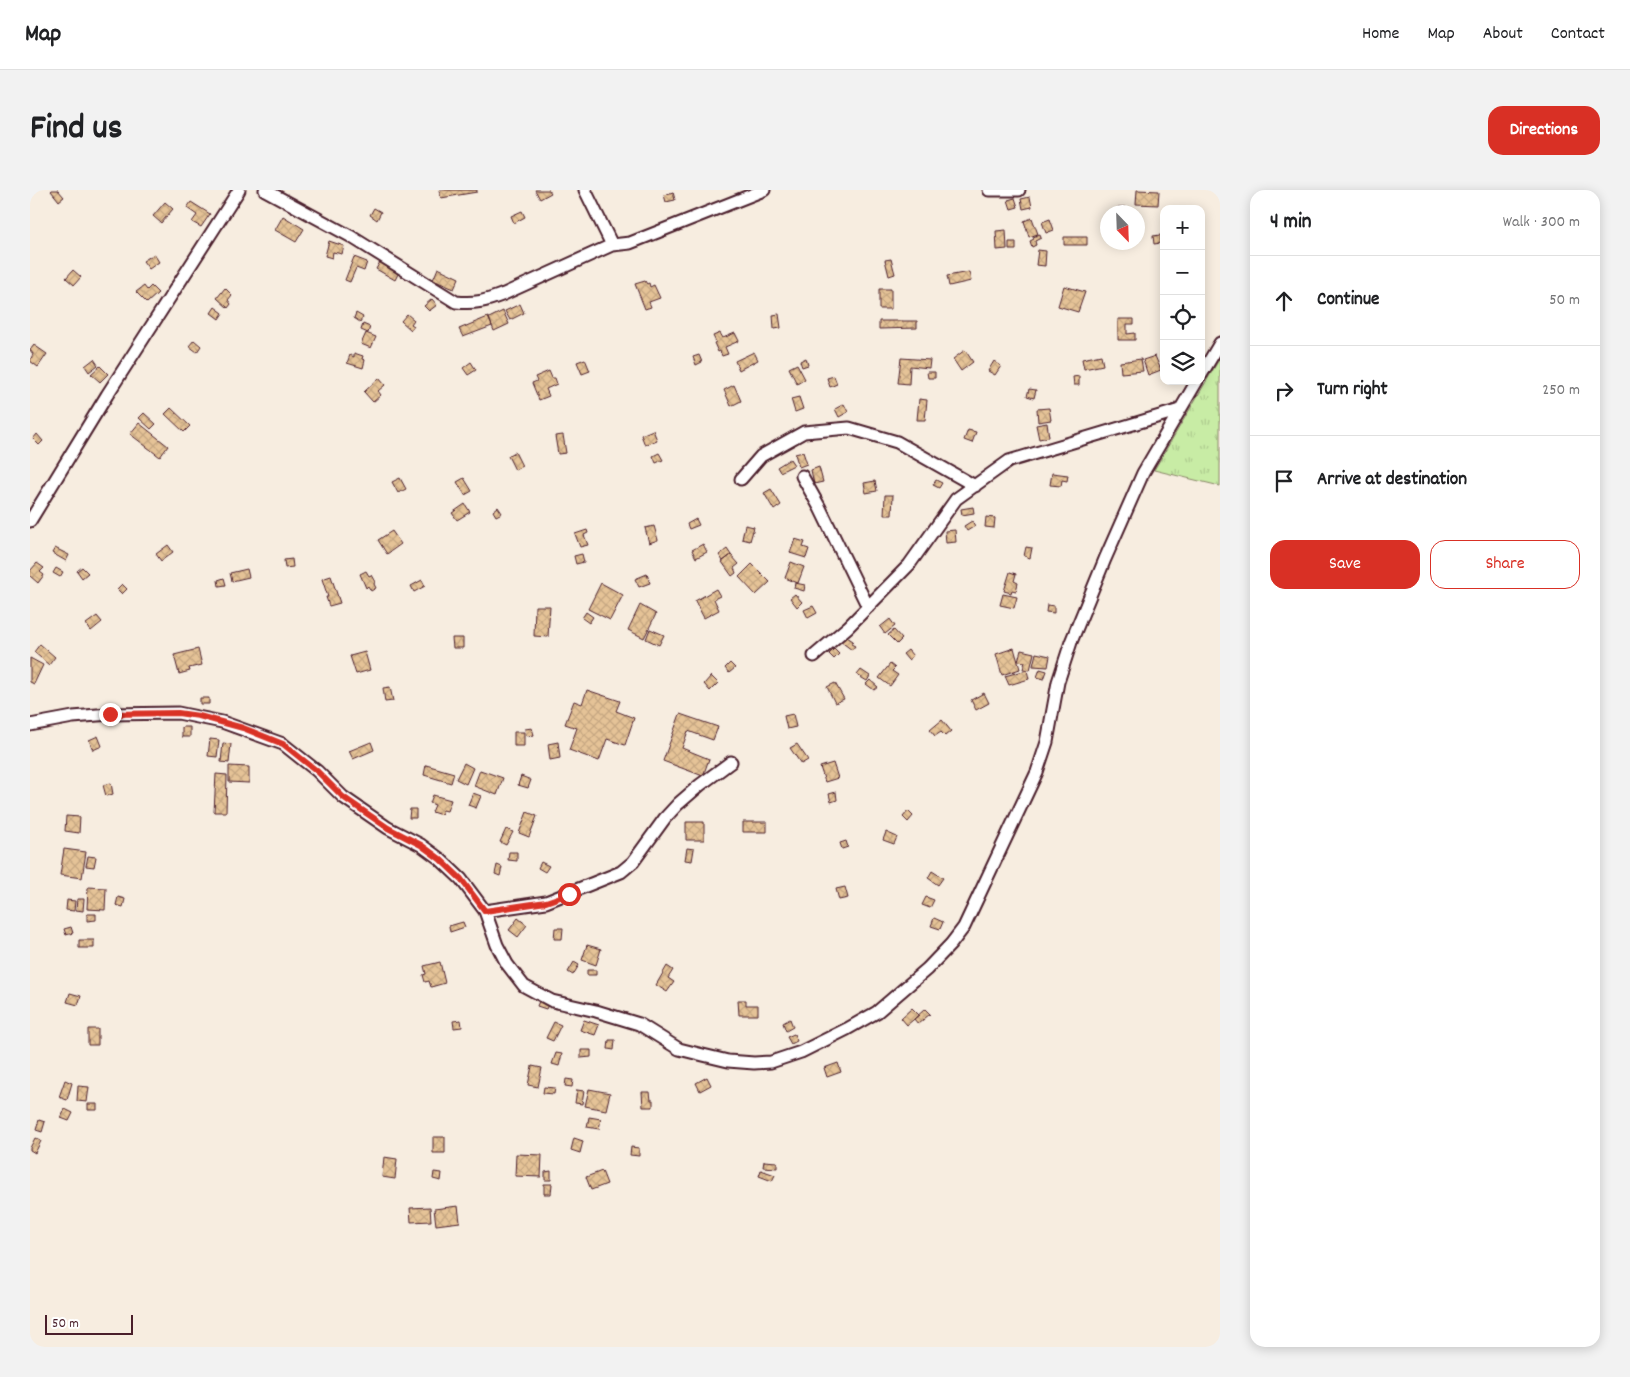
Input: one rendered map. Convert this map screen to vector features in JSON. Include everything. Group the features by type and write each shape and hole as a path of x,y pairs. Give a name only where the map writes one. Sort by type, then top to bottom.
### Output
{"street":[{"path":"30,521 107,395 239,190"},
{"path":"265,190 350,236 456,302 474,303 487,301 612,245 630,243 764,190"},
{"path":"585,190 612,245"},
{"path":"989,190 1019,190"},
{"path":"1205,368 1220,343"},
{"path":"30,725 73,717 110,714 178,713 222,722 269,738 295,752 351,803 388,828 421,845 440,859 461,879 485,911 497,945 507,964 524,986 552,1001 596,1011 639,1024 679,1049 745,1062 771,1062 801,1052 877,1012 927,969 964,927 1037,772 1047,742 1058,682 1084,610 1143,473 1195,385"},
{"path":"814,656 848,627 908,565 956,499 1009,461 1180,410"},
{"path":"741,480 761,456 804,432 849,428 897,442 975,486"},
{"path":"802,476 820,508 868,607"},
{"path":"485,911 546,902 621,872 633,862 665,818 678,804 731,762"}],"green space":[{"path":"1220,358 1220,486 1154,470"}],"building":[{"path":"52,190 58,190 64,197 59,201"},
{"path":"439,190 477,190 477,192 441,198"},
{"path":"535,190 549,190 551,193 540,199"},
{"path":"1137,190 1159,191 1158,205 1136,204"},
{"path":"673,192 675,200 666,202 664,195"},
{"path":"1030,197 1032,207 1023,209 1021,199"},
{"path":"1015,198 1018,207 1011,209 1008,200"},
{"path":"165,202 173,209 161,223 153,216"},
{"path":"191,202 210,214 201,227 192,222 197,215 187,208"},
{"path":"374,208 381,212 377,220 370,215"},
{"path":"522,211 525,217 514,223 511,216"},
{"path":"283,216 304,229 296,242 275,230"},
{"path":"1032,218 1038,234 1029,237 1024,221"},
{"path":"1050,219 1054,230 1046,233 1042,222"},
{"path":"1006,230 1007,249 997,250 996,231"},
{"path":"1040,234 1041,238 1035,241 1036,245 1032,247 1030,241 1034,239 1033,237"},
{"path":"1160,235 1160,243 1154,244 1153,236"},
{"path":"1064,237 1087,237 1087,245 1064,245"},
{"path":"329,241 344,246 342,254 333,252 332,258 325,256"},
{"path":"1009,242 1016,242 1016,250 1009,250"},
{"path":"1038,250 1046,251 1045,266 1036,265"},
{"path":"154,254 159,262 149,269 143,261"},
{"path":"354,257 367,262 364,271 356,268 350,282 345,280"},
{"path":"891,259 895,274 889,276 885,260"},
{"path":"380,262 399,272 395,280 376,269"},
{"path":"438,268 459,278 454,289 433,280"},
{"path":"73,270 81,277 74,285 66,278"},
{"path":"969,272 971,281 949,286 947,276"},
{"path":"645,281 647,284 649,283 650,287 654,285 660,298 649,302 651,307 645,309 635,284"},
{"path":"144,286 147,290 151,286 158,293 147,303 136,292"},
{"path":"1064,286 1085,292 1078,312 1058,306"},
{"path":"225,288 232,295 228,300 231,304 228,308 217,298"},
{"path":"879,289 891,289 891,309 879,309"},
{"path":"432,299 437,305 429,311 424,306"},
{"path":"520,304 524,313 510,320 505,311"},
{"path":"215,307 223,313 219,319 211,313"},
{"path":"503,311 509,324 494,331 489,318"},
{"path":"356,313 363,317 360,322 354,318"},
{"path":"407,314 414,320 411,324 414,326 411,330 401,321"},
{"path":"779,314 781,328 774,329 773,315"},
{"path":"488,317 492,326 463,337 459,329"},
{"path":"1118,319 1134,319 1134,324 1127,324 1127,334 1135,333 1135,340 1118,340"},
{"path":"879,321 917,321 917,328 879,329"},
{"path":"363,324 370,327 368,333 361,330"},
{"path":"366,333 376,337 371,348 361,344"},
{"path":"720,333 723,338 735,333 739,341 725,347 728,354 722,356 720,351 718,352 713,336"},
{"path":"194,340 201,346 197,352 189,346"},
{"path":"34,345 47,354 38,367 30,361 33,354 30,350"},
{"path":"965,350 973,362 961,371 953,359"},
{"path":"754,352 758,360 739,370 735,361"},
{"path":"354,353 363,356 362,359 365,360 363,368 347,363 350,355 354,357"},
{"path":"699,355 702,362 696,365 693,357"},
{"path":"1101,355 1103,365 1084,369 1082,359"},
{"path":"1155,356 1160,370 1148,375 1143,360"},
{"path":"806,358 808,365 802,367 800,361"},
{"path":"901,358 930,360 929,368 910,366 909,384 898,383"},
{"path":"94,359 98,365 89,372 85,366"},
{"path":"585,359 590,371 582,374 577,362"},
{"path":"1141,359 1143,371 1121,373 1120,362"},
{"path":"994,361 1001,366 995,375 988,371"},
{"path":"471,362 476,370 468,375 463,368"},
{"path":"797,364 805,379 797,384 789,368"},
{"path":"100,366 108,374 100,382 91,374"},
{"path":"549,371 557,384 546,389 549,396 539,400 532,383 537,381 535,377"},
{"path":"927,372 935,372 935,378 928,378"},
{"path":"834,376 837,384 830,387 827,378"},
{"path":"1079,376 1079,385 1074,385 1073,377"},
{"path":"379,378 385,385 378,391 381,395 373,402 364,392"},
{"path":"734,385 741,401 731,406 724,390"},
{"path":"1029,389 1036,390 1034,398 1027,396"},
{"path":"799,397 803,409 795,412 791,399"},
{"path":"919,399 927,400 925,420 917,420"},
{"path":"844,404 848,412 839,417 835,409"},
{"path":"171,408 190,426 184,432 165,414"},
{"path":"1049,408 1051,420 1038,422 1037,409"},
{"path":"144,413 156,424 151,429 139,418"},
{"path":"139,423 168,446 160,457 130,434"},
{"path":"1047,423 1049,437 1039,439 1036,425"},
{"path":"653,430 657,440 645,445 641,435"},
{"path":"968,430 976,432 972,443 964,440"},
{"path":"37,434 43,441 39,445 33,439"},
{"path":"563,435 566,453 558,454 555,436"},
{"path":"515,452 522,466 515,470 508,456"},
{"path":"803,452 807,464 799,467 795,454"},
{"path":"659,453 663,460 656,463 653,456"},
{"path":"790,459 794,465 780,472 777,467"},
{"path":"819,467 823,482 814,484 811,470"},
{"path":"1052,473 1068,475 1067,481 1062,480 1061,486 1050,485"},
{"path":"400,478 406,489 398,493 392,482"},
{"path":"464,478 472,491 465,495 457,482"},
{"path":"936,480 942,483 939,488 933,485"},
{"path":"875,481 877,491 866,493 864,483"},
{"path":"771,489 781,505 774,510 764,493"},
{"path":"885,495 893,495 892,515 884,515"},
{"path":"465,504 470,512 457,520 452,513"},
{"path":"498,507 502,513 496,516 493,511"},
{"path":"973,507 974,513 962,515 961,509"},
{"path":"986,517 995,518 994,528 985,527"},
{"path":"696,519 699,525 689,529 687,524"},
{"path":"972,521 975,526 967,531 964,526"},
{"path":"745,525 754,527 750,541 742,539"},
{"path":"654,526 658,540 649,543 645,528"},
{"path":"587,530 588,533 584,535 588,545 580,547 575,534"},
{"path":"955,530 956,542 946,543 945,531"},
{"path":"392,531 401,544 387,554 378,540"},
{"path":"795,539 805,542 803,547 809,549 806,558 790,553"},
{"path":"703,544 707,552 696,558 692,550"},
{"path":"168,545 173,552 161,561 156,554"},
{"path":"1026,547 1032,548 1030,558 1024,556"},
{"path":"55,548 69,555 66,561 52,553"},
{"path":"727,549 731,555 723,561 719,555"},
{"path":"582,554 584,562 576,564 574,556"},
{"path":"731,555 739,564 734,568 736,573 732,576 722,562"},
{"path":"292,559 293,567 285,568 284,560"},
{"path":"791,562 804,567 798,583 785,578"},
{"path":"37,563 44,568 40,572 44,575 38,583 30,576 30,571"},
{"path":"752,564 770,582 756,595 739,577"},
{"path":"82,567 88,573 82,578 77,571"},
{"path":"56,568 63,572 60,577 53,573"},
{"path":"247,569 249,577 232,581 230,573"},
{"path":"366,571 375,582 376,588 371,591 368,586 366,588 360,574"},
{"path":"1010,572 1016,574 1014,581 1018,583 1016,591 1012,590 1011,593 1004,591"},
{"path":"647,574 650,583 639,587 635,579"},
{"path":"331,576 340,603 329,606 322,579"},
{"path":"224,578 226,585 219,586 218,580"},
{"path":"422,580 425,586 414,592 411,586"},
{"path":"601,583 623,595 610,620 588,609"},
{"path":"795,583 805,585 804,591 794,588"},
{"path":"122,584 127,589 122,594 117,589"},
{"path":"716,589 720,596 714,599 719,610 704,618 695,601"},
{"path":"795,594 802,602 797,607 790,598"},
{"path":"1003,594 1017,597 1014,608 1000,605"},
{"path":"640,605 656,614 644,638 628,630"},
{"path":"1047,605 1054,606 1054,613 1046,612"},
{"path":"535,606 550,606 548,637 534,636"},
{"path":"813,606 817,613 808,618 804,610"},
{"path":"586,612 593,617 589,623 582,618"},
{"path":"97,616 102,622 91,631 86,624"},
{"path":"890,619 895,626 885,634 880,627"},
{"path":"650,629 664,635 659,645 646,639"},
{"path":"894,630 902,639 897,644 888,635"},
{"path":"847,637 853,641 851,644 855,646 852,650 840,641"},
{"path":"452,638 463,638 463,648 453,648"},
{"path":"40,644 55,657 49,665 34,652"},
{"path":"1014,648 1020,669 1002,675 996,654"},
{"path":"198,649 202,665 189,668 190,671 179,674 174,655"},
{"path":"834,649 839,654 834,659 829,654"},
{"path":"908,650 913,656 908,660 903,654"},
{"path":"1021,650 1034,653 1030,670 1023,669 1025,662 1018,661"},
{"path":"365,652 370,670 356,674 350,656"},
{"path":"1036,653 1050,656 1048,667 1033,666"},
{"path":"30,658 43,665 34,684 30,682"},
{"path":"730,663 735,668 729,673 725,668"},
{"path":"890,664 895,668 892,671 898,675 890,686 879,678"},
{"path":"1040,669 1047,671 1044,679 1037,677"},
{"path":"861,670 870,676 867,681 857,675"},
{"path":"1027,670 1029,679 1009,685 1005,676"},
{"path":"711,676 718,683 710,691 704,684"},
{"path":"870,680 878,687 874,690 866,684"},
{"path":"835,683 844,699 835,703 827,687"},
{"path":"390,687 393,701 385,702 383,688"},
{"path":"587,690 620,701 616,711 634,718 625,745 607,739 599,761 569,750 577,728 565,724 574,701 582,704"},
{"path":"984,693 989,703 976,710 971,700"},
{"path":"200,698 209,698 209,704 200,704"},
{"path":"680,714 718,727 713,740 688,731 682,748 709,759 703,776 663,761"},
{"path":"793,714 796,727 787,729 784,716"},
{"path":"942,720 951,731 945,736 941,732 935,736 930,730"},
{"path":"182,727 190,727 190,737 182,737"},
{"path":"532,728 534,735 526,736 525,729"},
{"path":"514,732 524,732 524,746 514,746"},
{"path":"98,736 102,746 93,750 89,740"},
{"path":"210,739 219,740 217,757 208,756"},
{"path":"371,742 374,750 353,759 349,751"},
{"path":"558,742 560,758 550,760 548,744"},
{"path":"223,743 231,744 229,763 221,762"},
{"path":"797,744 808,760 801,764 790,748"},
{"path":"464,763 473,768 466,784 456,779"},
{"path":"833,763 838,778 825,782 820,767"},
{"path":"426,765 454,773 451,783 424,775"},
{"path":"229,766 249,767 249,783 229,782"},
{"path":"480,770 503,778 497,795 474,786"},
{"path":"216,774 227,775 226,812 214,812"},
{"path":"521,776 531,780 528,788 518,785"},
{"path":"111,783 113,794 106,796 103,785"},
{"path":"836,792 837,800 831,802 829,794"},
{"path":"473,793 481,796 476,808 468,805"},
{"path":"433,795 451,800 447,811 443,810 441,815 432,812 435,805 430,803"},
{"path":"410,809 416,809 416,818 409,818"},
{"path":"908,811 913,816 908,822 903,817"},
{"path":"527,812 537,816 529,837 519,833"},
{"path":"66,816 80,817 79,833 65,831"},
{"path":"686,822 704,822 704,840 686,840"},
{"path":"743,822 767,822 767,832 743,832"},
{"path":"506,829 513,832 506,845 500,842"},
{"path":"886,832 897,837 894,844 883,840"},
{"path":"846,841 848,847 842,849 840,843"},
{"path":"687,848 694,849 692,861 685,860"},
{"path":"64,849 86,852 82,878 60,875"},
{"path":"509,852 517,852 517,861 508,860"},
{"path":"88,856 96,857 94,867 86,866"},
{"path":"541,862 549,866 545,872 538,868"},
{"path":"497,865 502,867 500,876 495,874"},
{"path":"932,871 943,878 938,885 928,878"},
{"path":"88,887 106,888 105,910 87,909"},
{"path":"845,887 848,898 839,900 836,889"},
{"path":"118,897 125,899 123,907 116,905"},
{"path":"926,897 934,900 930,908 922,905"},
{"path":"77,899 84,899 83,911 76,910"},
{"path":"67,900 75,901 74,911 66,910"},
{"path":"87,914 96,914 96,920 87,921"},
{"path":"518,918 527,925 518,937 509,930"},
{"path":"934,918 943,922 940,929 931,926"},
{"path":"463,922 465,927 450,932 449,926"},
{"path":"71,927 73,933 66,935 64,929"},
{"path":"555,928 563,928 562,939 554,939"},
{"path":"79,940 94,940 94,948 79,948"},
{"path":"587,945 601,949 596,965 582,960"},
{"path":"440,962 445,983 431,987 429,981 425,982 423,975 426,974 424,966"},
{"path":"574,962 579,965 573,975 568,972"},
{"path":"667,966 673,970 668,978 674,982 667,992 656,985"},
{"path":"587,970 596,970 596,975 587,975"},
{"path":"70,993 81,996 78,1005 67,1002"},
{"path":"738,1000 746,1000 746,1005 758,1005 758,1015 739,1015"},
{"path":"539,1001 548,1005 546,1009 537,1006"},
{"path":"912,1008 919,1015 907,1025 901,1018"},
{"path":"925,1009 930,1014 918,1024 914,1019"},
{"path":"790,1019 793,1027 786,1031 783,1023"},
{"path":"461,1020 462,1027 454,1028 453,1021"},
{"path":"584,1020 599,1025 595,1035 580,1030"},
{"path":"554,1022 561,1025 553,1041 546,1038"},
{"path":"88,1029 98,1029 98,1045 88,1045"},
{"path":"794,1034 797,1041 791,1044 787,1037"},
{"path":"609,1040 615,1040 614,1050 608,1049"},
{"path":"581,1050 591,1050 591,1057 581,1058"},
{"path":"556,1053 562,1054 559,1066 552,1064"},
{"path":"838,1063 841,1072 827,1077 824,1068"},
{"path":"532,1066 542,1068 538,1087 528,1085"},
{"path":"707,1077 711,1085 700,1091 696,1083"},
{"path":"566,1079 573,1080 572,1087 565,1086"},
{"path":"65,1080 72,1083 67,1100 59,1097"},
{"path":"78,1086 89,1087 87,1102 77,1101"},
{"path":"544,1087 555,1088 554,1094 543,1093"},
{"path":"589,1089 610,1093 606,1110 585,1106"},
{"path":"577,1090 584,1091 582,1104 575,1103"},
{"path":"642,1092 650,1092 653,1107 643,1107"},
{"path":"88,1104 97,1104 97,1110 88,1110"},
{"path":"65,1109 73,1113 69,1121 61,1118"},
{"path":"589,1117 601,1119 599,1129 587,1127"},
{"path":"39,1120 45,1122 42,1132 36,1130"},
{"path":"433,1137 445,1137 445,1153 433,1153"},
{"path":"35,1138 41,1141 35,1153 30,1148"},
{"path":"574,1138 583,1141 580,1153 571,1150"},
{"path":"631,1147 639,1148 639,1156 630,1155"},
{"path":"516,1154 542,1155 541,1177 515,1176"},
{"path":"384,1157 397,1159 395,1179 382,1177"},
{"path":"764,1161 777,1162 777,1168 763,1167"},
{"path":"761,1170 775,1175 772,1181 759,1176"},
{"path":"551,1171 551,1180 545,1180 545,1172"},
{"path":"602,1171 607,1184 591,1190 586,1177"},
{"path":"434,1172 442,1173 441,1181 433,1179"},
{"path":"544,1184 552,1184 551,1194 544,1194"},
{"path":"458,1206 460,1222 436,1225 434,1209"},
{"path":"430,1207 431,1221 411,1222 410,1208"}],"route":[{"path":"110,714 149,712 199,716 243,728 283,744 317,771 343,797 388,828 421,845 440,859 475,895 485,911 546,902 569,894"}]}
